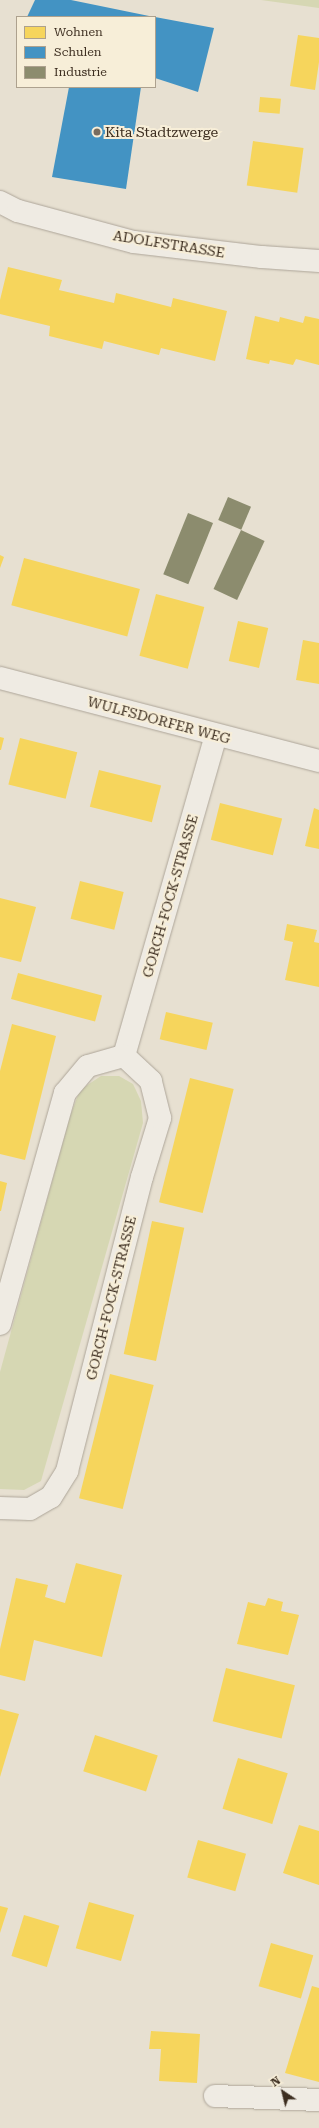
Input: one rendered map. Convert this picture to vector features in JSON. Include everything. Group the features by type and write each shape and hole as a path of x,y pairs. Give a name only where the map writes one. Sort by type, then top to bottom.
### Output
{"street":[{"name":"ADOLFSTRASSE","path":"0,202 18,211 134,242 262,257 319,261"},
{"name":"WULFSDORFER WEG","path":"0,678 216,736 319,761"},
{"name":"GORCH-FOCK-STRASSE","path":"1,1511 30,1510 51,1497 67,1471 142,1177 160,1118 151,1081 124,1056 216,736"},
{"path":"0,1324 65,1093 88,1066 124,1056"},
{"path":"215,2096 319,2100"}],"green space":[{"path":"261,0 319,0 319,8"},
{"path":"101,1076 119,1076 133,1084 141,1101 143,1123 41,1481 24,1490 0,1489 0,1372 70,1116 80,1090"}],"building: Wohnen":[{"path":"298,35 319,38 319,62 315,90 290,86"},
{"path":"260,97 281,99 280,114 259,112"},
{"path":"253,141 304,148 297,193 247,186"},
{"path":"8,267 62,280 59,290 114,303 116,293 171,307 173,298 227,311 215,361 161,348 159,355 104,341 102,349 49,336 50,326 0,314 0,300"},
{"path":"255,316 279,322 280,317 303,323 305,316 319,319 319,365 296,359 293,365 270,360 269,364 246,359"},
{"path":"0,555 4,557 0,568"},
{"path":"24,558 140,589 127,636 11,605"},
{"path":"156,594 204,607 188,669 139,656"},
{"path":"238,621 268,628 259,668 229,661"},
{"path":"303,640 319,643 319,684 296,680"},
{"path":"0,737 4,738 1,750 0,750"},
{"path":"20,738 77,752 66,799 8,785"},
{"path":"99,770 161,785 152,822 90,807"},
{"path":"220,803 282,818 273,855 211,840"},
{"path":"314,808 319,810 319,849 305,846"},
{"path":"80,881 124,892 114,930 71,919"},
{"path":"0,898 36,907 21,962 0,957"},
{"path":"287,924 317,930 314,942 319,943 319,987 285,980 293,942 284,940"},
{"path":"18,973 102,996 95,1022 11,999"},
{"path":"166,1012 213,1023 206,1050 160,1039"},
{"path":"12,1024 56,1036 25,1160 0,1154 0,1071"},
{"path":"190,1078 234,1089 203,1213 159,1202"},
{"path":"0,1181 7,1183 1,1211 0,1211"},
{"path":"152,1221 184,1228 156,1361 124,1354"},
{"path":"110,1374 154,1385 123,1509 79,1498"},
{"path":"76,1563 122,1575 102,1657 34,1640 25,1681 0,1675 0,1649 16,1578 48,1585 45,1597 65,1603"},
{"path":"268,1598 283,1602 281,1611 299,1615 288,1655 237,1644 248,1602 265,1606"},
{"path":"226,1668 295,1685 282,1739 213,1721"},
{"path":"0,1709 19,1714 0,1777"},
{"path":"95,1735 158,1755 146,1792 83,1771"},
{"path":"238,1758 288,1773 272,1824 223,1809"},
{"path":"299,1825 319,1831 319,1885 283,1873"},
{"path":"198,1840 246,1854 235,1891 187,1877"},
{"path":"89,1902 134,1915 121,1961 76,1948"},
{"path":"0,1906 8,1908 0,1933"},
{"path":"24,1915 59,1926 47,1967 11,1956"},
{"path":"271,1943 313,1955 301,1998 259,1986"},
{"path":"312,1986 319,1988 319,2082 285,2073"},
{"path":"151,2031 200,2034 197,2083 159,2081 161,2049 149,2049"}],"building: Schulen":[{"path":"35,0 71,0 149,16 27,16"},
{"name":"Kita Stadtzwerge","path":"156,17 214,28 198,92 156,78"},
{"name":"Kita Stadtzwerge","path":"69,88 141,88 126,189 52,177"}],"building: Industrie":[{"path":"228,497 251,507 241,530 218,520"},
{"path":"188,513 213,523 188,584 163,574"},
{"path":"241,530 265,541 237,600 214,589"}],"place":[{"name":"Kita Stadtzwerge","path":"97,132"}]}
